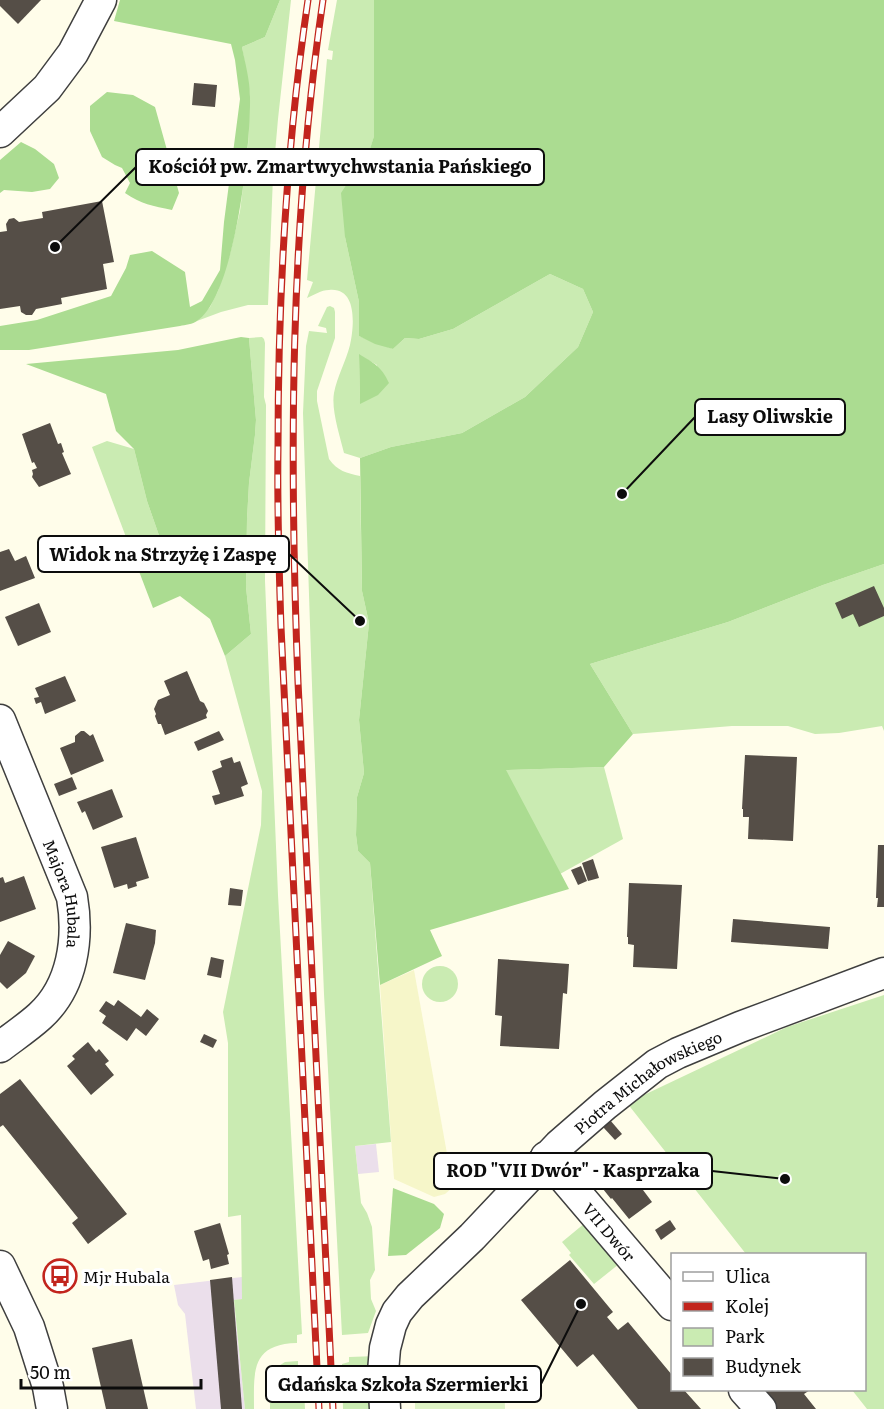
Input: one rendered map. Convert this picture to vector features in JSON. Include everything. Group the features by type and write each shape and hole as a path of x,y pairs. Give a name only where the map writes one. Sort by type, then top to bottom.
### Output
{"street":[{"path":"0,132 47,88 73,54 101,0"},
{"name":"Majora Hubala","path":"0,720 72,897 76,916 75,941 68,973 57,995 41,1015 0,1047"},
{"name":"Piotra Michałowskiego","path":"385,1409 383,1372 385,1348 397,1312 410,1296 472,1237 546,1157 605,1105 657,1064 678,1053 884,973"},
{"name":"VII Dwór","path":"546,1157 671,1304"},
{"path":"0,1266 29,1327 48,1387 52,1409"},
{"path":"746,1391 761,1409"}],"shaded area":[{"path":"376,1144 379,1172 358,1174 355,1146"},
{"path":"242,1277 242,1299 234,1300 245,1409 196,1409 185,1314 178,1305 174,1285"}],"green space":[{"path":"120,0 280,0 265,37 242,47 250,91 248,147 238,216 222,281 211,306 191,324 29,350 0,350 0,326 37,320 111,296 126,268 130,255 152,251 185,272 190,307 202,301 220,270 240,99 231,44 114,21"},
{"path":"280,0 291,0 273,176 268,305 248,305 197,321 210,307 218,291 240,211 248,147 250,95 242,47 265,37"},
{"path":"337,0 374,0 374,136 345,237 359,302 359,336 393,349 405,338 419,339 453,329 550,274 583,289 593,312 578,347 525,397 462,433 391,447 360,458 344,453 333,400 351,337 352,310 345,295 338,291 320,292 307,298 313,282 307,280 327,59 332,60 333,51 328,50","holes":["359,355 377,365 360,403"]},
{"path":"374,0 884,0 884,564 728,622 590,664 633,734 604,767 506,770 569,889 430,930 442,956 380,985 370,863 358,851 356,835 357,797 364,773 359,720 369,623 362,591 360,458 391,447 462,433 525,397 578,347 593,312 583,289 550,274 453,329 419,339 405,338 393,349 359,336 359,302 345,237 341,193 370,149 374,136"},
{"path":"107,92 133,95 155,107 179,193 172,210 153,206 125,193 130,183 122,168 102,157 90,131 90,106"},
{"path":"21,142 35,149 54,164 59,178 50,189 32,192 4,190 0,193 0,160"},
{"path":"330,306 335,312 335,338 317,391 317,401 329,459 339,469 360,476 362,591 369,623 359,720 364,773 357,797 356,835 358,851 370,863 391,1142 355,1146 361,1203 372,1227 375,1270 370,1280 371,1299 376,1311 368,1333 342,1335 324,994 303,413 306,346 309,331 327,333 326,328 318,326 327,307"},
{"path":"241,337 249,338 256,420 247,519 246,587 251,634 225,656 210,619 180,596 153,608 132,553 162,544 147,501 134,449 116,431 106,394 26,364 178,350"},
{"path":"262,337 265,343 264,397 266,405 265,581 278,895 302,1334 297,1335 297,1343 270,1349 263,1355 255,1373 254,1409 245,1409 234,1300 242,1299 241,1215 228,1217 228,1043 223,1012 261,825 262,791 225,656 251,634 246,587 247,519 256,420 249,338"},
{"path":"359,354 377,366 389,383 378,395 360,404"},
{"path":"107,441 134,449 147,501 162,544 132,553 92,447"},
{"path":"884,564 884,731 882,726 839,733 815,734 788,726 732,726 633,734 590,664 728,622"},
{"path":"604,767 623,839 560,874 505,770"},
{"path":"440,966 453,971 458,984 453,997 440,1002 427,997 422,984 427,971"},
{"path":"414,970 453,1187 445,1194 434,1197 394,1179 380,985"},
{"path":"884,995 884,1409 867,1409 853,1391 866,1391 866,1253 745,1253 627,1103 787,1027"},
{"path":"393,1188 434,1204 444,1214 440,1228 406,1255 388,1256"},
{"path":"585,1223 619,1264 594,1284 569,1255 571,1253 562,1242"},
{"path":"377,1356 377,1409 343,1409 342,1364 349,1362 349,1357"},
{"path":"298,1361 298,1366 303,1367 305,1409 270,1409 270,1382 274,1369 285,1362"},
{"path":"504,1367 505,1409 415,1409 415,1369"}],"building":[{"path":"0,0 41,0 18,24 0,6"},
{"path":"194,83 217,85 215,107 192,105"},
{"path":"102,201 114,262 103,264 107,289 61,298 62,304 36,309 32,315 21,312 20,306 0,309 0,232 7,231 6,224 9,219 14,218 19,222 43,218 42,212"},
{"path":"50,423 58,444 61,443 64,452 62,453 71,474 39,487 32,477 32,470 37,468 34,462 32,463 22,434"},
{"path":"9,549 15,561 26,556 35,578 0,591 0,552"},
{"path":"874,586 884,608 884,616 859,627 853,614 842,619 835,603"},
{"path":"39,603 51,632 18,646 5,617"},
{"path":"187,671 200,701 204,703 208,711 207,718 165,735 161,724 158,724 154,709 158,700 170,695 164,681"},
{"path":"65,676 76,701 45,714 41,702 36,704 34,698 39,697 35,688"},
{"path":"81,731 90,736 93,734 104,761 71,775 60,748 75,742 75,736"},
{"path":"219,731 224,740 198,751 194,742"},
{"path":"745,755 797,757 793,841 748,839 749,817 743,817 742,809"},
{"path":"232,757 234,763 240,761 248,784 241,787 244,796 215,805 212,796 220,794 212,771 222,767 220,761"},
{"path":"72,777 77,789 59,796 54,784"},
{"path":"112,789 123,817 93,830 85,811 82,813 77,802"},
{"path":"136,837 149,878 136,882 137,886 128,889 127,884 114,888 101,847"},
{"path":"878,845 884,845 884,907 877,907 878,898 876,898"},
{"path":"593,859 599,878 588,881 582,863"},
{"path":"581,866 587,881 578,885 571,870"},
{"path":"24,876 36,909 0,922 0,878 3,877 5,883"},
{"path":"629,883 682,885 677,969 633,967 634,945 628,944 627,937"},
{"path":"230,888 243,890 241,906 228,905"},
{"path":"733,919 830,927 828,949 731,942"},
{"path":"126,923 156,930 155,943 145,980 113,973"},
{"path":"8,941 35,956 26,973 7,989 0,982 0,955"},
{"path":"211,957 224,960 221,978 207,975"},
{"path":"498,959 569,964 567,994 563,993 559,1049 500,1046 502,1016 495,1015"},
{"path":"118,1000 141,1017 147,1009 159,1019 146,1036 136,1028 127,1041 102,1023 106,1016 99,1011 106,1001 114,1006"},
{"path":"204,1034 217,1040 213,1048 200,1042"},
{"path":"88,1042 96,1052 99,1049 109,1061 105,1064 114,1075 91,1095 67,1066 75,1059 72,1056"},
{"path":"20,1079 127,1214 88,1244 72,1223 78,1218 3,1125 0,1127 0,1094"},
{"path":"610,1120 622,1134 615,1140 603,1127"},
{"path":"619,1160 629,1172 643,1161 653,1176 640,1186 652,1202 629,1219 595,1179"},
{"path":"670,1220 676,1229 661,1240 655,1230"},
{"path":"220,1223 229,1254 227,1255 229,1264 211,1269 209,1259 203,1261 194,1231"},
{"path":"570,1260 613,1312 607,1317 618,1330 628,1322 671,1374 671,1391 685,1391 701,1409 638,1409 593,1354 577,1367 521,1300"},
{"path":"142,1270 145,1282 130,1285 127,1274"},
{"path":"232,1277 242,1409 221,1409 210,1280"},
{"path":"132,1339 148,1409 106,1409 92,1348"},
{"path":"763,1391 808,1391 804,1394 816,1409 776,1409"}],"railway":[{"path":"308,0 294,112 285,224 278,393 278,493 281,627 319,1409"},
{"path":"323,0 312,85 298,255 293,511 298,682 333,1409"}],"place":[{"name":"Kościół pw. Zmartwychwstania Pańskiego","path":"55,247"},
{"name":"Lasy Oliwskie","path":"622,494"},
{"name":"Widok na Strzyżę i Zaspę","path":"360,621"},
{"name":"ROD \"VII Dwór\" - Kasprzaka","path":"785,1179"},
{"name":"Mjr Hubala","path":"60,1276"},
{"name":"Gdańska Szkoła Szermierki","path":"581,1304"}]}
